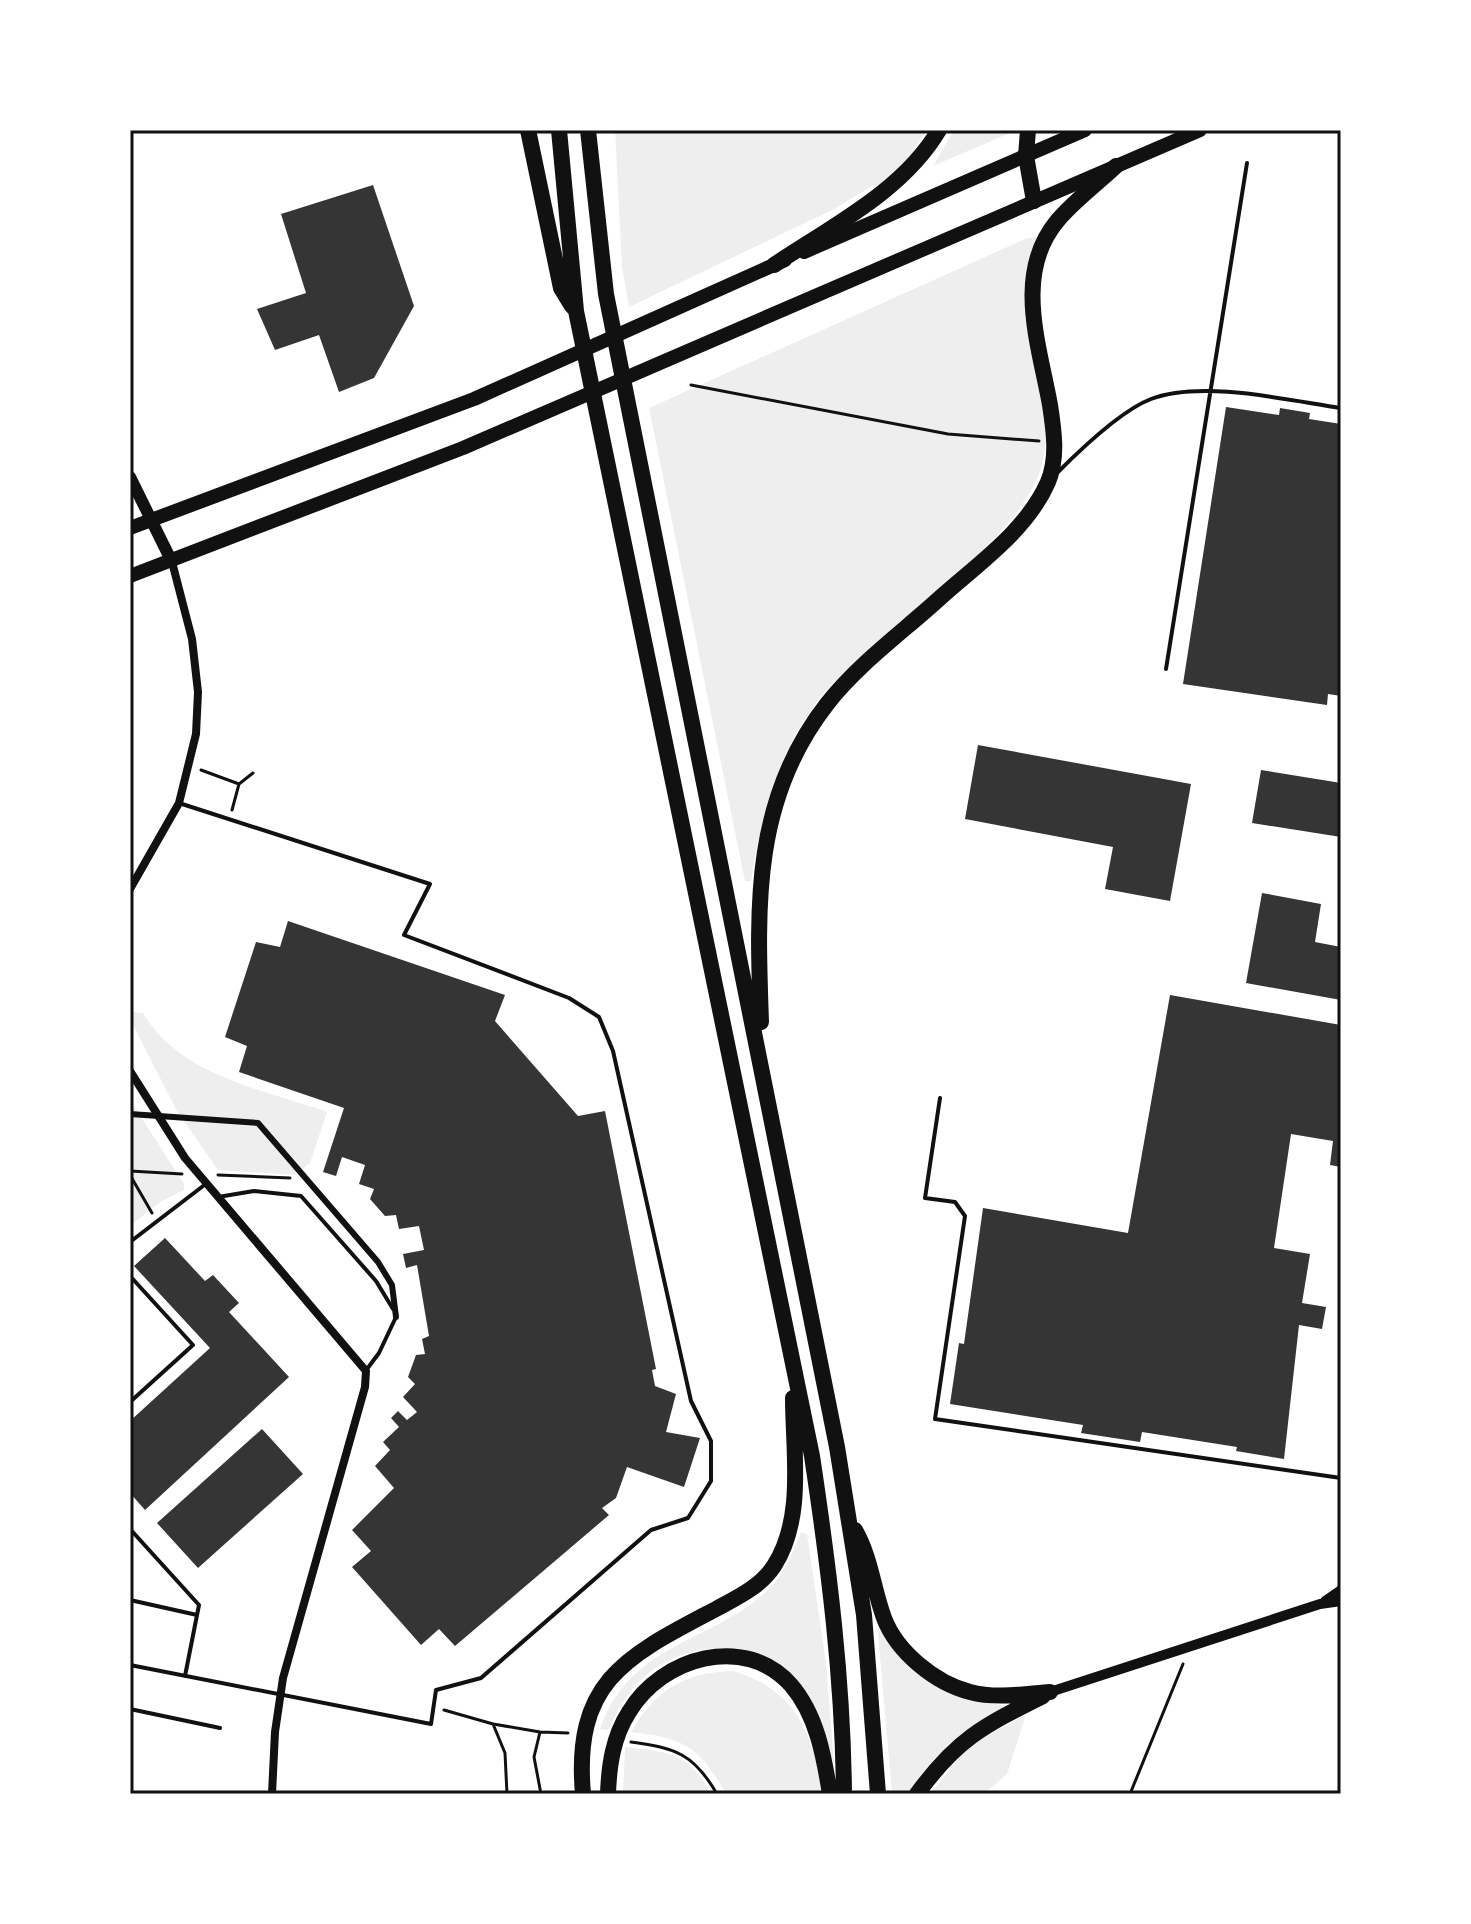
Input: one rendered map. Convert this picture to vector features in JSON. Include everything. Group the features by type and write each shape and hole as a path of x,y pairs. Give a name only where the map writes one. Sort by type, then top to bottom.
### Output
{"highway":[{"path":"528,130 561,288 576,311"},
{"path":"559,130 576,311 812,1456 834,1607 843,1709 844,1794"},
{"path":"774,265 895,183 925,155 939,130"},
{"path":"1028,130 1026,156 1034,201"},
{"path":"589,132 606,294 763,1067 850,1520 864,1615 878,1794"},
{"path":"763,1067 757,903 771,819 792,757 827,703 1019,526 1048,482 1054,444 1033,305 1036,256 1058,219 1116,166"},
{"path":"583,1794 580,1749 585,1725 608,1681 646,1646 751,1590 764,1579 783,1550 791,1526 794,1498 792,1361"},
{"path":"850,1520 867,1551 885,1620 907,1653 926,1670 970,1692 994,1695 1050,1692"},
{"path":"608,1794 614,1745 626,1717 643,1693 660,1678 682,1666 705,1657 727,1655 749,1657 790,1684 812,1719 830,1794"},
{"path":"917,1794 942,1759 979,1729 1050,1692"}],"main road":[{"path":"130,528 474,399 1085,130"},
{"path":"130,576 463,448 1200,130"},
{"path":"130,477 172,562"}],"street":[{"path":"130,889 179,803 190,766 198,692 192,639 172,562"},
{"path":"130,1071 157,1116 218,1197 366,1371 365,1387 279,1696 272,1794"},
{"path":"130,1114 258,1123 378,1262 392,1285 396,1317"},
{"path":"1320,1604 1341,1590"},
{"path":"1050,1692 1320,1604 1341,1601"}],"lane":[{"path":"1166,669 1208,391 1247,163"},
{"path":"1048,482 1109,427 1151,399 1208,391 1341,408"},
{"path":"130,1665 431,1724 436,1690 481,1678 651,1530 688,1518 711,1481 711,1441 691,1401 613,1051 599,1017 569,998 404,935 430,884 179,803"},
{"path":"940,1098 925,1198 955,1202 965,1216 935,1419 1341,1478"},
{"path":"130,1242 207,1183"},
{"path":"218,1197 254,1191 301,1196 376,1281 389,1298 396,1317 379,1353 366,1371"},
{"path":"130,1276 193,1345 130,1402"},
{"path":"130,1529 199,1605 185,1676"},
{"path":"130,1600 197,1615"},
{"path":"130,1709 220,1728"}],"path":[{"path":"691,385 948,434 1054,444"},
{"path":"190,766 239,784"},
{"path":"229,819 239,784 253,773"},
{"path":"130,1175 157,1220"},
{"path":"1130,1794 1191,1645"},
{"path":"432,1707 493,1724 540,1732 553,1731"},
{"path":"493,1724 505,1753 507,1794"},
{"path":"540,1732 534,1757 541,1794"},
{"path":"659,1746 684,1754 702,1768 717,1794"}],"shaded area":[{"path":"615,130 926,130 909,159 879,187 872,186 834,209 629,307 622,267"},
{"path":"954,130 1017,130 933,166"},
{"path":"1040,236 1030,261 1047,414 1043,460 1030,492 1007,524 977,556 870,649 814,706 780,768 765,812 751,881 745,881 649,408 1025,239"},
{"path":"133,1012 143,1013 178,1052 200,1066 224,1078 327,1112 310,1163 295,1175 218,1170 177,1111 133,1025"},
{"path":"130,1100 184,1184 184,1190 160,1202 130,1226"},
{"path":"801,1532 807,1534 826,1663 834,1764 811,1700 789,1673 769,1660 724,1648 678,1656 657,1667 629,1694 608,1730 600,1729 613,1702 647,1664 735,1614 766,1592 784,1568"},
{"path":"877,1622 965,1699 1007,1706 952,1744 908,1794 892,1794"},
{"path":"733,1671 755,1679 772,1690 798,1717 813,1752 822,1794 726,1794 707,1765 688,1747 664,1737 631,1732 650,1705 673,1686 700,1675"},
{"path":"1026,1715 1007,1774 984,1794 930,1794 972,1743"},
{"path":"625,1747 666,1753 686,1762 711,1794 623,1794"}],"building":[{"path":"373,185 414,306 374,378 339,392 319,335 275,350 257,309 306,293 281,214"},
{"path":"1226,407 1279,415 1280,408 1310,413 1309,419 1341,424 1341,696 1328,694 1327,705 1183,684"},
{"path":"978,745 1191,784 1170,901 1105,889 1113,847 965,819"},
{"path":"1261,770 1341,783 1341,837 1252,823"},
{"path":"1262,893 1321,904 1315,942 1341,947 1341,1000 1246,983"},
{"path":"288,921 505,995 495,1021 578,1116 605,1111 656,1369 652,1370 655,1386 676,1394 666,1432 700,1438 684,1487 627,1467 616,1498 602,1508 609,1515 455,1646 439,1629 421,1645 352,1567 371,1551 352,1530 394,1488 375,1466 390,1450 383,1442 399,1427 391,1418 398,1411 407,1420 417,1412 403,1397 415,1384 408,1377 416,1355 425,1354 422,1339 429,1336 417,1265 406,1268 403,1254 424,1250 419,1226 399,1229 396,1215 385,1216 370,1199 374,1189 359,1184 365,1165 342,1157 336,1176 323,1172 344,1108 239,1072 247,1046 225,1037 256,942 280,947"},
{"path":"1170,995 1341,1025 1341,1167 1330,1165 1333,1141 1291,1134 1274,1248 1310,1254 1302,1303 1326,1307 1322,1329 1299,1325 1284,1459 1236,1451 1237,1447 1142,1432 1140,1442 1081,1433 1083,1425 950,1404 959,1343 964,1344 983,1208 1128,1233"},
{"path":"165,1238 205,1281 213,1275 239,1303 229,1312 289,1377 145,1510 130,1493 130,1421 210,1348 134,1266"},
{"path":"262,1429 303,1474 198,1568 157,1523"}]}
